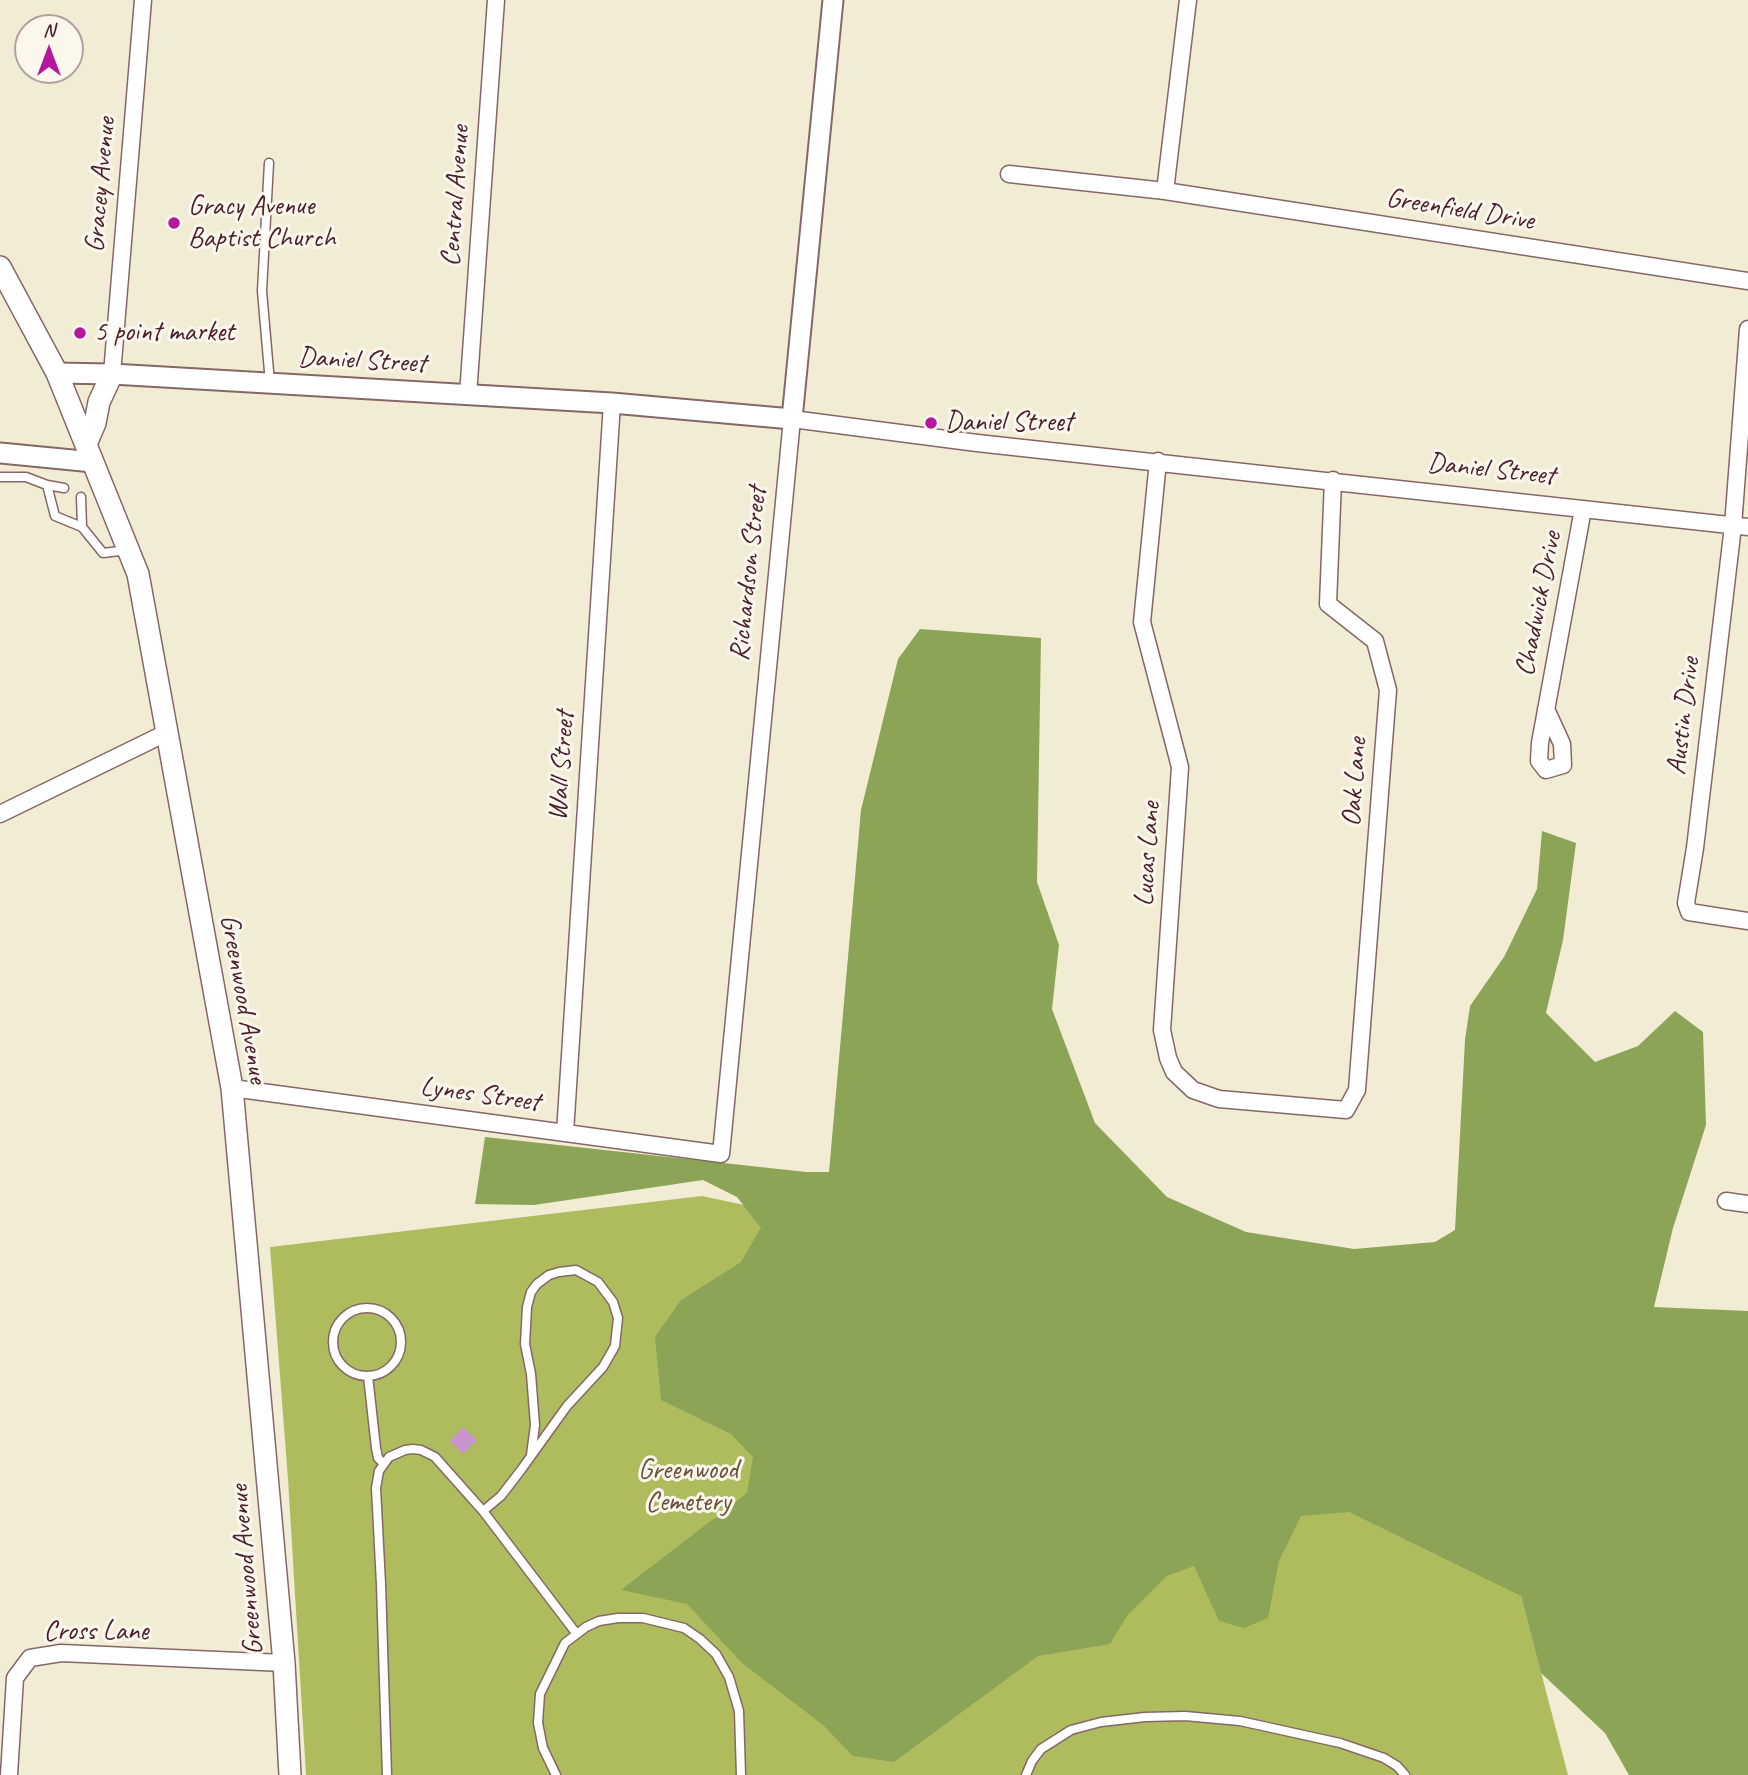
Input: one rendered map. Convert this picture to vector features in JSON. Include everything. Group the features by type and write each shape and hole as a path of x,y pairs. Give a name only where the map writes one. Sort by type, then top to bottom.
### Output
{"main road":[{"name":"Greenwood Avenue","path":"0,267 57,373 138,574 232,1088 284,1663 290,1775"},
{"path":"89,453 99,402 112,374"}],"street":[{"name":"Gracey Avenue","path":"112,374 143,0"},
{"name":"Central Avenue","path":"468,395 496,0"},
{"name":"Richardson Street","path":"721,1154 833,0"},
{"path":"1165,191 1188,0"},
{"name":"Greenfield Drive","path":"1009,174 1165,191 1748,281"},
{"path":"1741,526 1748,328"},
{"name":"Daniel Street","path":"57,373 612,403 792,419 977,443 1741,526"},
{"name":"Wall Street","path":"565,1133 612,403"},
{"path":"0,453 89,453"},
{"name":"Lucas Lane","path":"1158,461 1142,622 1180,767 1162,1030 1168,1058 1174,1072 1193,1090 1219,1099 1346,1110"},
{"name":"Oak Lane","path":"1332,480 1328,604 1375,641 1388,690 1357,1090 1346,1110"},
{"name":"Chadwick Drive","path":"1546,709 1583,509"},
{"name":"Austin Drive","path":"1741,526 1686,903 1689,912 1748,920"},
{"path":"0,814 166,733"},
{"name":"Lynes Street","path":"232,1088 721,1154"},
{"path":"1726,1201 1748,1204"},
{"name":"Cross Lane","path":"9,1775 15,1678 30,1658 61,1653 284,1663"}],"lane":[{"path":"269,163 262,291 270,383"},
{"path":"0,477 26,477 64,488"},
{"path":"47,485 55,516 82,527 103,553 128,550"},
{"path":"81,497 82,527"},
{"path":"483,1511 501,1496 531,1455 566,1406 603,1367 615,1346 618,1318 613,1302 598,1282 576,1270 548,1275 537,1284 527,1307 525,1344 531,1374 535,1425 531,1455"},
{"path":"368,1309 377,1310 393,1321 401,1338 401,1347 393,1364 377,1375 368,1376 349,1371 342,1365 334,1347 337,1328 342,1320 358,1310 368,1309"},
{"path":"368,1376 376,1448 378,1458 383,1464"},
{"path":"387,1775 376,1479 389,1457 405,1450 421,1450 441,1463 483,1511 576,1633"},
{"path":"556,1775 543,1748 538,1723 540,1694 557,1656 576,1633 599,1621 618,1618 643,1618 684,1628 716,1654 729,1677 739,1711 741,1775"},
{"path":"1026,1775 1041,1749 1071,1730 1101,1722 1185,1716 1240,1721 1340,1743 1384,1758 1405,1775"}],"green space":[{"path":"920,629 1041,638 1037,882 1059,945 1052,1009 1095,1123 1167,1197 1246,1232 1354,1249 1435,1242 1455,1230 1465,1040 1470,1006 1504,957 1537,889 1542,831 1576,843 1563,940 1546,1013 1595,1062 1638,1046 1675,1011 1703,1032 1706,1125 1673,1228 1654,1307 1748,1311 1748,1775 1629,1775 1605,1733 1541,1673 1521,1596 1349,1512 1301,1516 1279,1561 1268,1618 1244,1628 1219,1621 1194,1566 1167,1576 1127,1616 1110,1644 1038,1656 894,1762 853,1756 823,1725 742,1663 687,1604 621,1590 747,1493 753,1457 731,1434 661,1400 655,1337 681,1300 741,1262 761,1228 737,1197 703,1180 534,1205 475,1204 485,1137 806,1172 829,1172 861,810 898,659"},
{"name":"Greenwood Cemetery","path":"702,1196 1458,1356 1568,1775 306,1775 288,1479 270,1247"}],"building":[{"path":"463,1427 477,1440 463,1454 450,1441"}],"place":[{"name":"Gracy Avenue Baptist Church","path":"174,223"},
{"name":"5 point market","path":"80,333"},
{"name":"Daniel Street","path":"931,423"}]}
